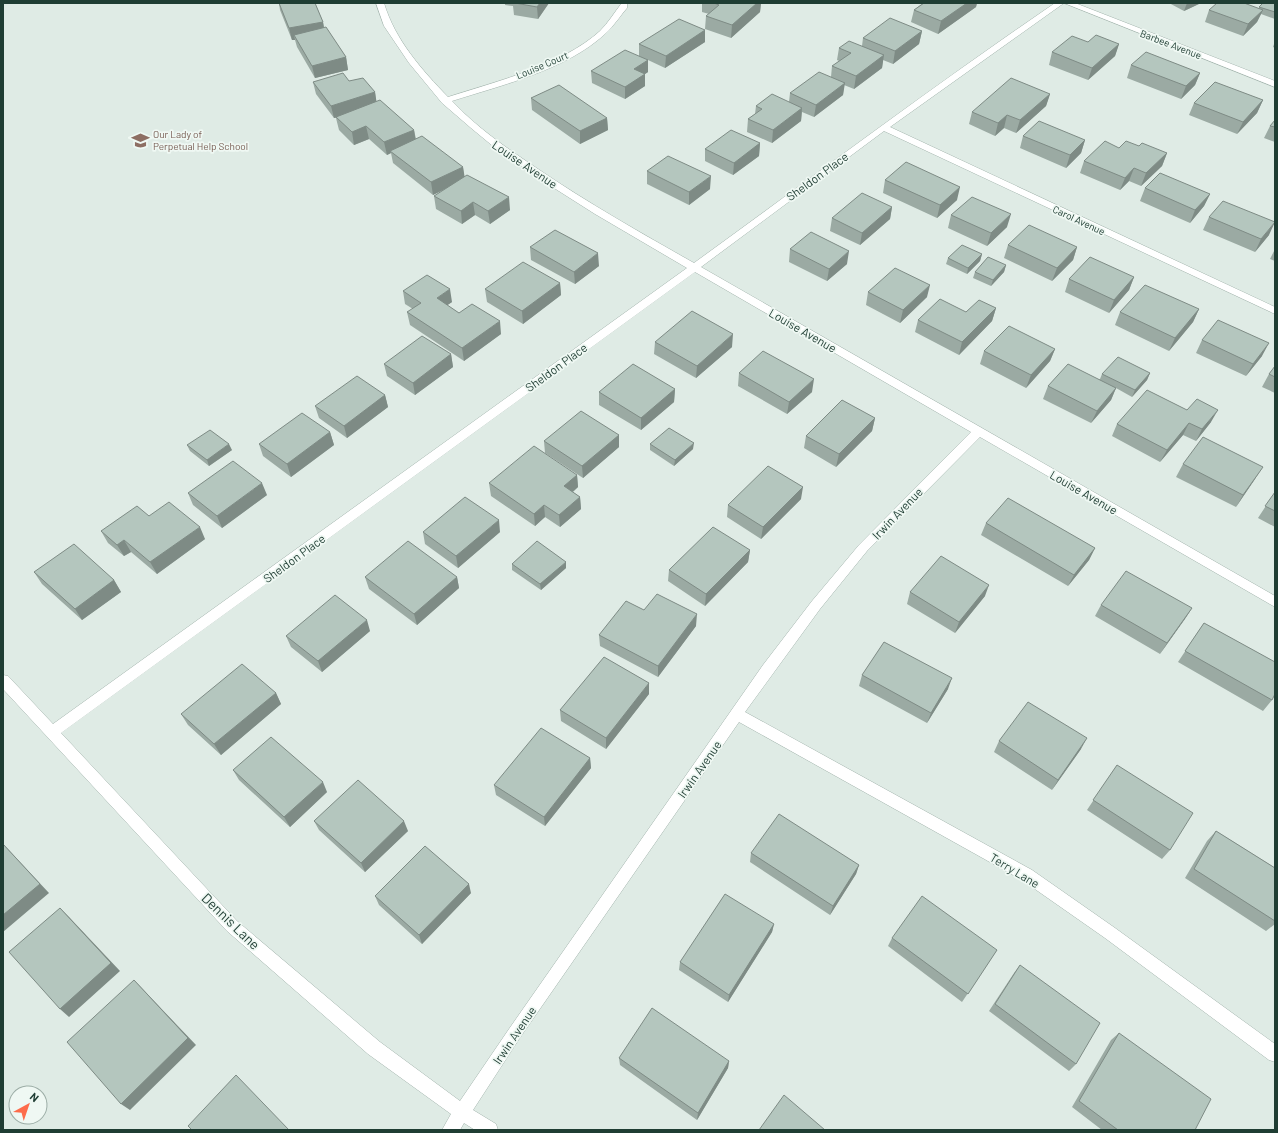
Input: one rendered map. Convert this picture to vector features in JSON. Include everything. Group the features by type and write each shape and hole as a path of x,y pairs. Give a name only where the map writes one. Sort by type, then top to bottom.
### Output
{"street":[{"name":"Louise Avenue","path":"380,3 388,26 428,82 445,101 492,142 528,168 598,212 1275,602"},
{"name":"Barbee Avenue","path":"1068,3 1275,84"},
{"name":"Sheldon Place","path":"52,732 695,267 838,160 1053,4"},
{"name":"Louise Court","path":"445,101 542,68 585,46 600,35 624,6"},
{"name":"Carol Avenue","path":"884,128 1275,311"},
{"name":"Irwin Avenue","path":"450,1130 518,1027 737,714 816,605 858,554 978,432"},
{"name":"Dennis Lane","path":"3,680 232,926 374,1048 462,1112 490,1130"},
{"name":"Terry Lane","path":"737,714 1026,875 1110,933 1275,1054"}],"building":[{"path":"279,3 315,3 323,22 289,28"},
{"path":"515,3 540,3 537,7"},
{"path":"714,3 757,3 732,25 706,16 719,5"},
{"path":"924,3 967,3 941,21 914,10"},
{"path":"1217,3 1244,3 1263,10 1248,24 1209,10"},
{"path":"1263,3 1275,3 1275,12 1259,7"},
{"path":"890,18 922,31 895,51 863,38"},
{"path":"679,19 705,30 666,56 639,44"},
{"path":"326,27 346,57 312,66 294,35"},
{"path":"1096,35 1119,44 1092,68 1052,52 1072,36 1088,42"},
{"path":"849,41 884,55 856,76 832,66 851,53 839,48"},
{"path":"625,50 648,60 634,69 645,74 625,87 591,71"},
{"path":"1146,52 1200,73 1186,86 1131,65"},
{"path":"819,72 845,83 816,105 790,93"},
{"path":"343,73 349,81 363,78 375,92 331,106 313,82"},
{"path":"1011,78 1050,94 1020,120 1007,115 998,123 972,112"},
{"path":"1215,82 1263,100 1243,122 1194,103"},
{"path":"559,85 607,118 580,131 531,98"},
{"path":"772,94 802,108 773,130 748,119 762,109 756,106"},
{"path":"380,100 414,130 384,142 366,126 352,132 336,117"},
{"path":"1275,120 1275,127 1270,126"},
{"path":"1039,121 1085,140 1070,155 1023,136"},
{"path":"731,130 760,143 734,163 705,149"},
{"path":"422,136 463,167 431,182 390,151"},
{"path":"1105,141 1119,148 1126,141 1139,146 1142,143 1167,153 1146,173 1134,168 1125,178 1084,161"},
{"path":"668,156 711,176 689,192 647,171"},
{"path":"906,162 960,187 940,205 885,180"},
{"path":"1160,173 1210,194 1195,210 1145,188"},
{"path":"467,175 509,197 488,211 473,202 461,211 434,196"},
{"path":"862,193 892,207 862,233 832,218"},
{"path":"972,197 1011,214 991,233 951,215"},
{"path":"1223,201 1275,222 1261,239 1209,217"},
{"path":"1029,225 1077,247 1057,268 1008,245"},
{"path":"555,230 598,253 574,272 530,247"},
{"path":"811,232 849,251 829,269 790,249"},
{"path":"962,245 982,254 968,268 948,258"},
{"path":"988,257 1006,265 993,280 975,272"},
{"path":"1090,257 1134,277 1114,300 1069,279"},
{"path":"523,262 560,283 522,311 485,289"},
{"path":"895,268 930,285 903,310 868,292"},
{"path":"427,275 450,289 437,298 459,313 472,304 500,321 462,348 407,312 421,303 403,291"},
{"path":"1145,285 1199,309 1175,338 1120,312"},
{"path":"940,299 966,312 979,300 996,308 962,342 918,320"},
{"path":"692,311 733,334 697,366 655,342"},
{"path":"1218,320 1269,343 1253,364 1202,340"},
{"path":"1009,326 1055,349 1031,375 984,351"},
{"path":"422,336 451,354 413,383 384,364"},
{"path":"763,351 814,379 789,402 739,373"},
{"path":"1118,357 1150,373 1135,390 1102,374"},
{"path":"633,364 675,389 641,418 599,392"},
{"path":"1068,364 1116,388 1097,411 1048,386"},
{"path":"1275,366 1275,377 1269,374"},
{"path":"357,376 385,395 344,426 315,406"},
{"path":"1147,390 1187,410 1197,399 1218,410 1202,429 1189,423 1167,450 1117,424"},
{"path":"842,400 875,418 839,454 806,436"},
{"path":"581,411 619,435 582,466 544,441"},
{"path":"302,413 330,432 287,464 259,444"},
{"path":"669,428 694,443 675,460 650,444"},
{"path":"210,430 229,444 207,460 187,445"},
{"path":"1203,437 1263,467 1243,495 1183,464"},
{"path":"534,446 577,475 564,486 580,497 559,515 544,505 534,514 489,483"},
{"path":"233,461 262,483 217,516 188,493"},
{"path":"768,466 803,487 763,527 728,505"},
{"path":"1275,492 1275,511 1265,506"},
{"path":"465,497 499,520 456,556 423,532"},
{"path":"1008,498 1095,548 1074,575 986,523"},
{"path":"169,502 200,527 150,562 124,540 117,545 101,531 137,506 149,516"},
{"path":"713,527 750,550 706,594 669,570"},
{"path":"408,541 457,577 414,614 365,577"},
{"path":"537,541 566,562 540,584 512,564"},
{"path":"74,544 114,580 75,609 34,572"},
{"path":"941,556 989,585 959,622 910,592"},
{"path":"1126,571 1192,608 1167,643 1101,605"},
{"path":"657,594 697,614 658,666 599,635 626,601 644,610"},
{"path":"335,595 367,620 318,661 286,636"},
{"path":"1204,623 1275,662 1275,694 1272,700 1185,651"},
{"path":"884,642 952,678 931,713 862,675"},
{"path":"604,657 649,683 606,738 560,710"},
{"path":"242,664 276,693 214,744 181,714"},
{"path":"1028,702 1087,738 1058,780 999,741"},
{"path":"541,728 590,758 544,817 494,785"},
{"path":"271,737 323,782 284,817 233,770"},
{"path":"1117,765 1193,813 1170,850 1093,800"},
{"path":"358,780 404,821 361,863 314,821"},
{"path":"779,814 859,865 833,906 751,853"},
{"path":"1216,831 1275,868 1275,921 1194,869"},
{"path":"3,844 40,884 3,915"},
{"path":"425,846 469,884 419,935 375,896"},
{"path":"725,894 774,924 729,995 680,962"},
{"path":"922,896 997,950 968,994 892,938"},
{"path":"60,908 111,963 60,1009 9,952"},
{"path":"1020,965 1100,1023 1076,1064 995,1004"},
{"path":"134,980 188,1038 121,1104 67,1042"},
{"path":"652,1008 729,1061 698,1113 619,1058"},
{"path":"1119,1033 1211,1099 1195,1130 1118,1130 1079,1101"},
{"path":"236,1075 289,1130 192,1130 188,1126"},
{"path":"784,1095 825,1130 759,1130"}],"place":[{"name":"Our Lady of Perpetual Help School","path":"140,140"}]}
